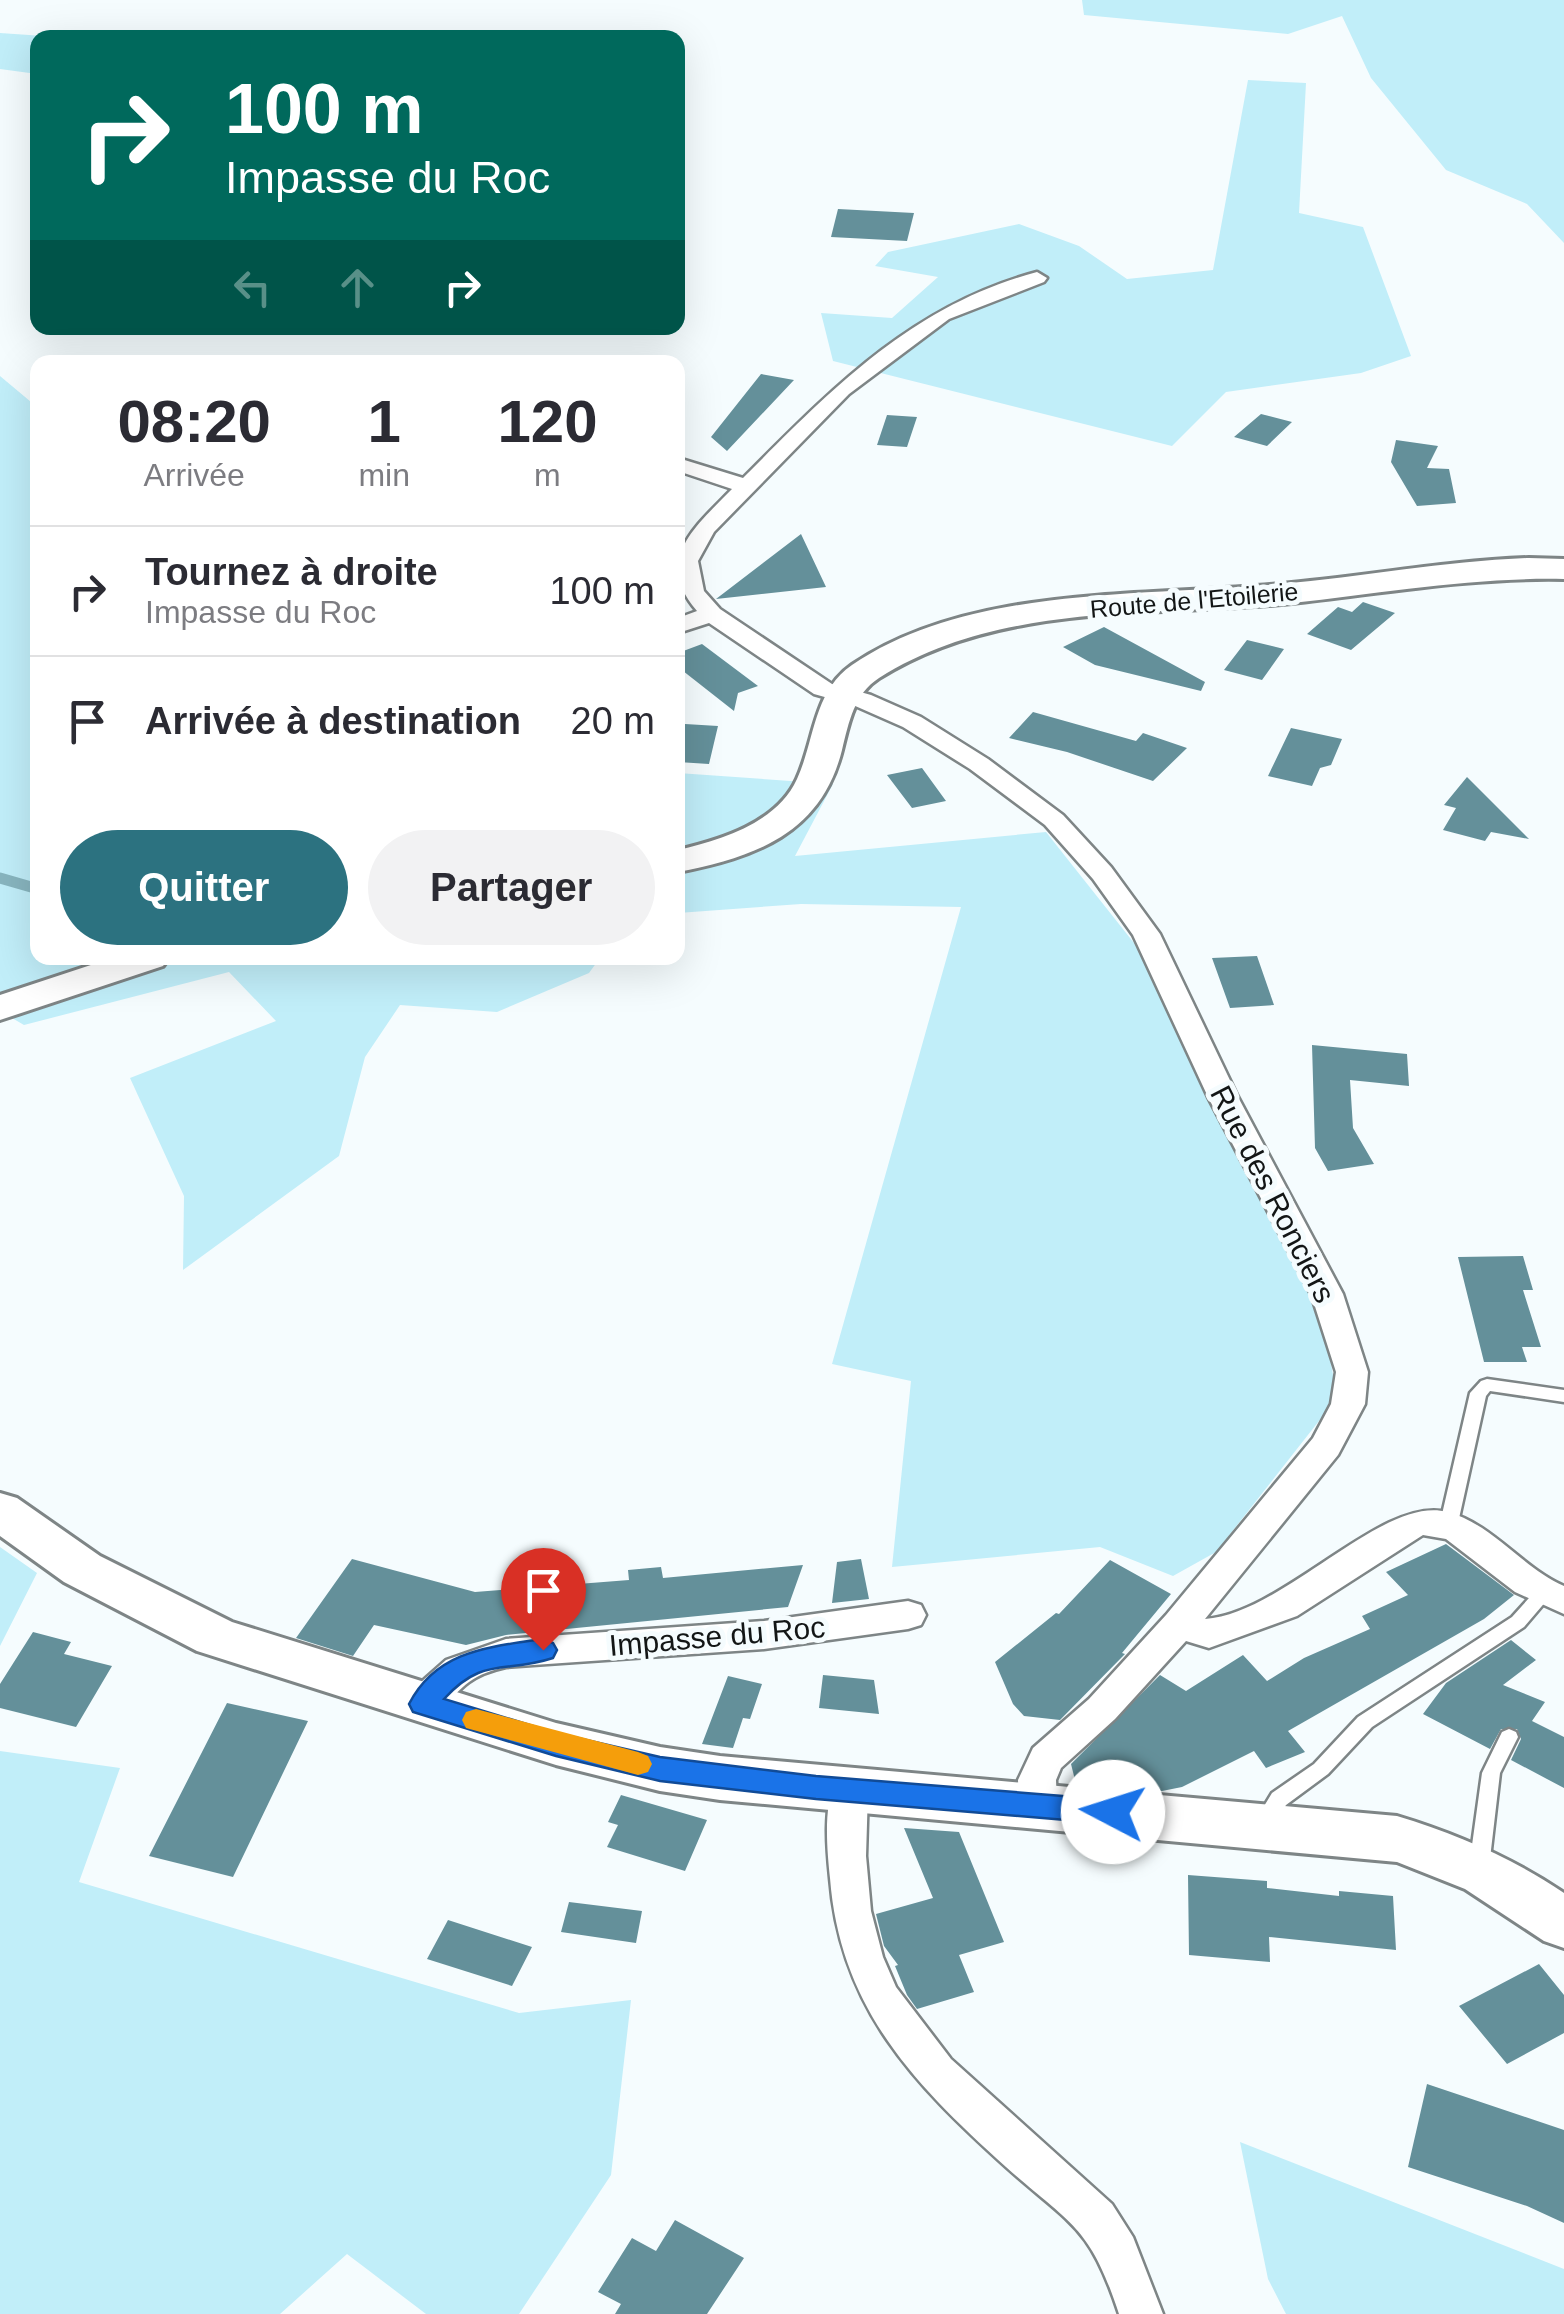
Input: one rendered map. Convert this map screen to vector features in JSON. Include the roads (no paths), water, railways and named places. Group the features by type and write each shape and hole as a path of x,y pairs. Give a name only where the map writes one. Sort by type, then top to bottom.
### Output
{"street":[{"path":"685,624 712,614 693,592 686,561 705,529 842,390 942,315 1037,278"},
{"path":"685,466 746,486"},
{"name":"Route de l'Etoilerie","path":"842,695 860,675 894,653 990,623 1052,612 1295,593 1424,572 1564,569"},
{"name":"Rue des Ronciers","path":"712,614 823,689 912,722 979,764 1054,820 1102,872 1146,934 1223,1097 1327,1294 1352,1372 1348,1404 1326,1446 1179,1625 1102,1709 1046,1760 1037,1780 1038,1806"},
{"path":"685,859 762,834 797,810 815,780 842,695"},
{"path":"0,1008 127,965"},
{"path":"0,1512 82,1569 215,1637 556,1744 660,1769 849,1790 1397,1839 1445,1852 1479,1867 1564,1924"},
{"path":"1179,1625 1210,1634 1284,1606 1416,1523 1448,1523 1554,1596"},
{"name":"Impasse du Roc","path":"423,1704 452,1672 472,1660 506,1653 764,1636 908,1615"},
{"path":"849,1790 849,1899 854,1938 872,1985 898,2028 932,2070 1097,2217 1124,2263 1141,2314"}],"lane":[{"path":"1448,1523 1478,1393 1487,1384 1564,1396"},
{"path":"1264,1825 1280,1799 1321,1768 1365,1722 1554,1596"},
{"path":"1479,1867 1491,1773 1509,1738"}],"waterway":[{"path":"0,878 30,887"}]}
